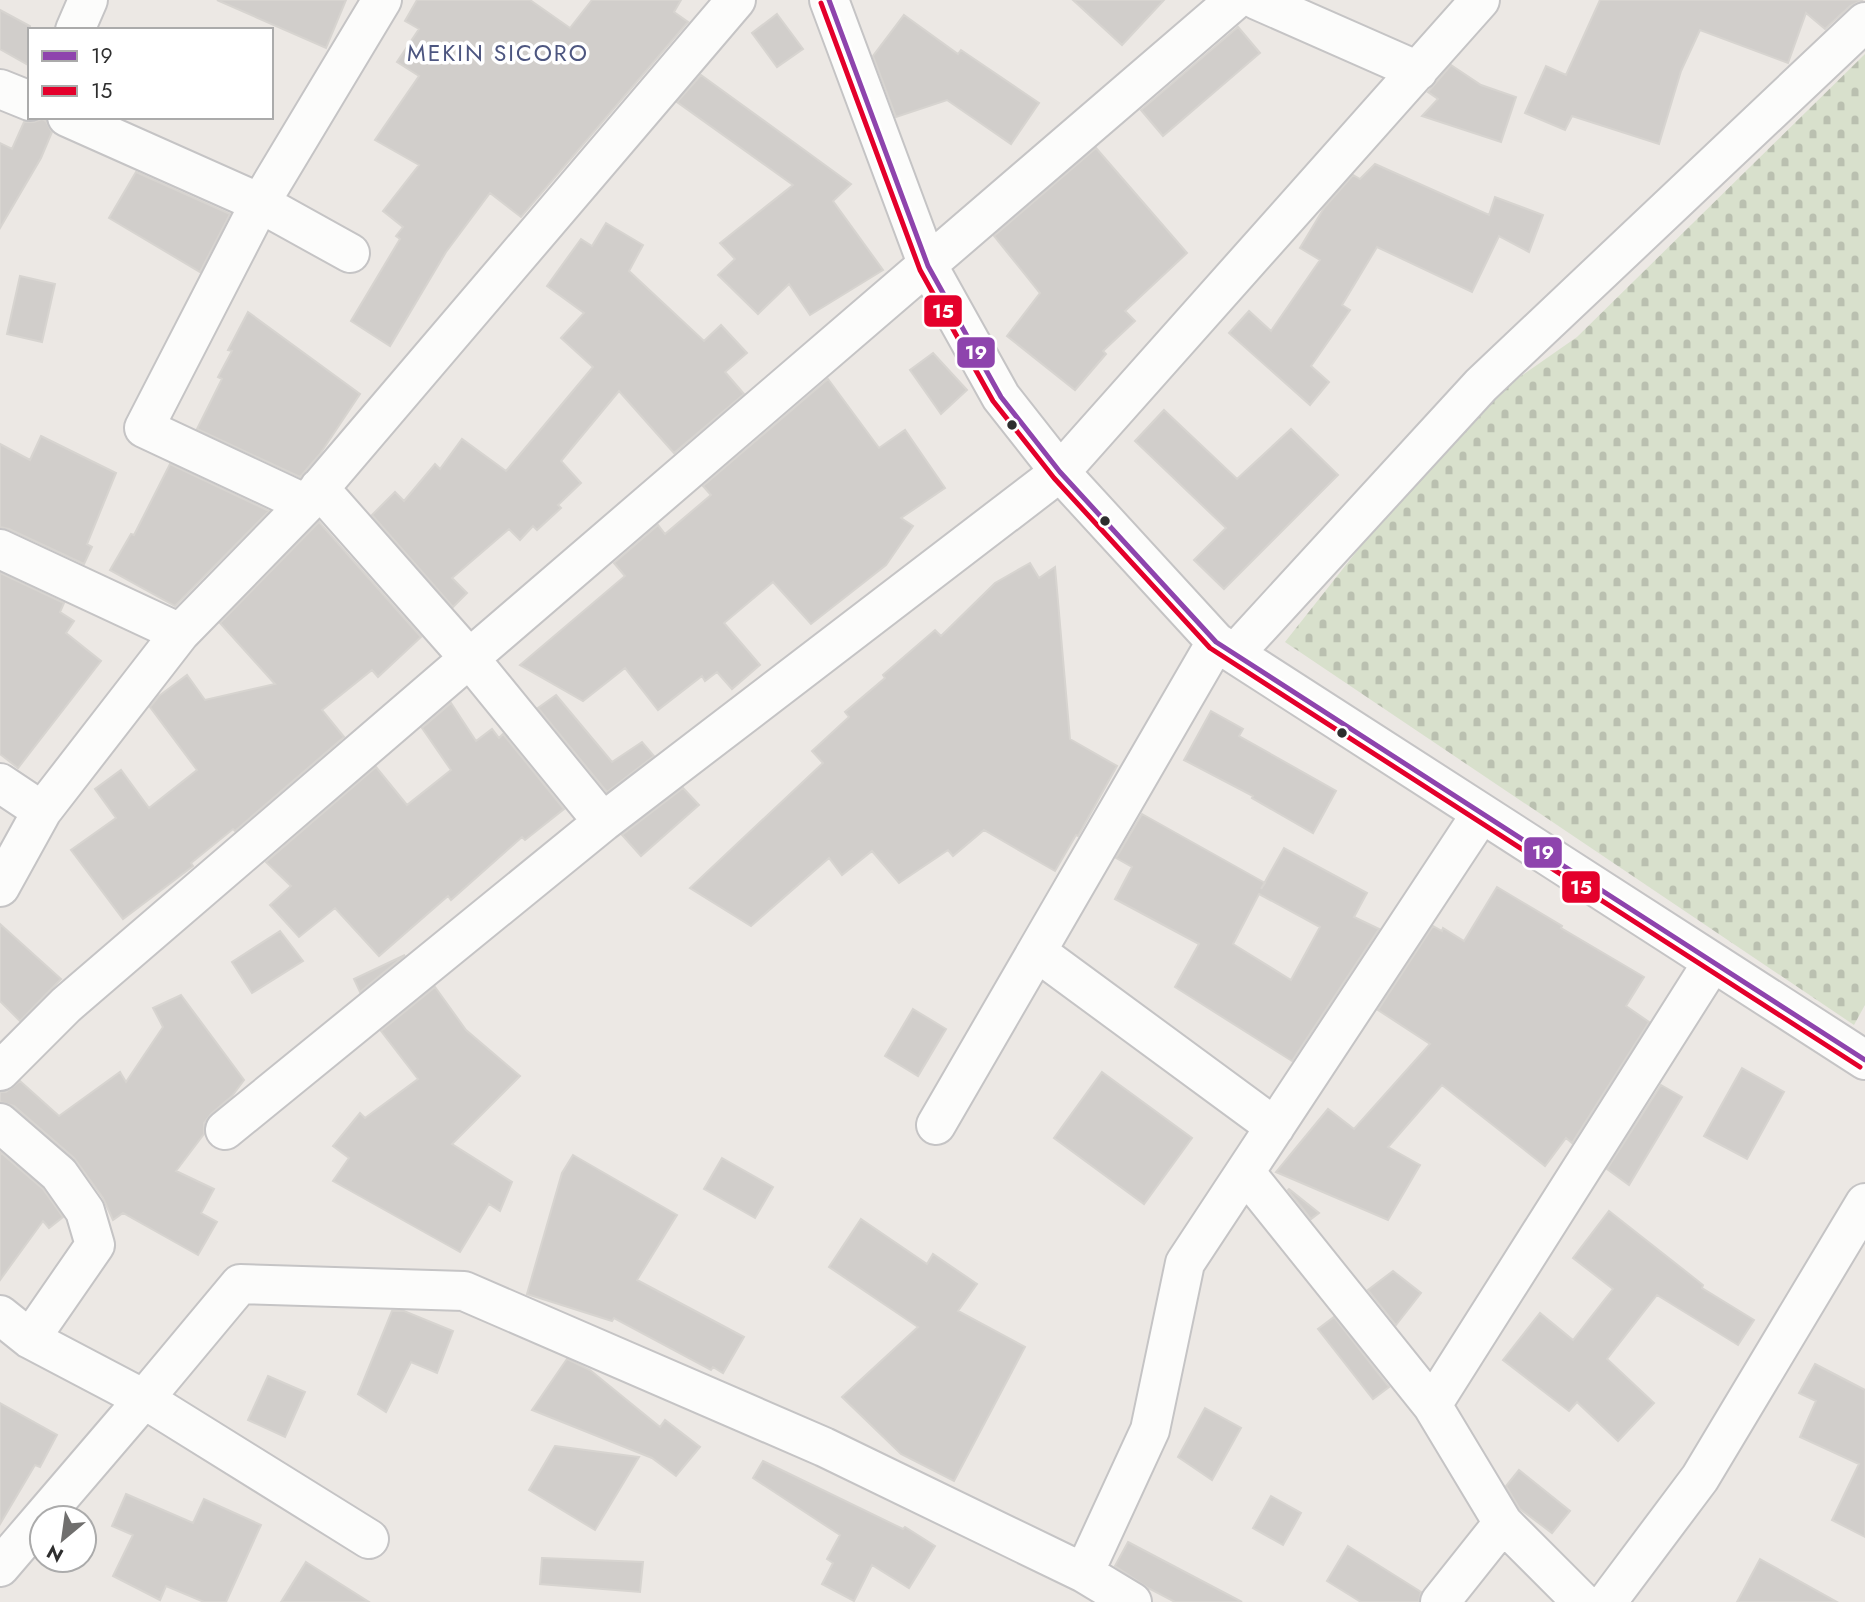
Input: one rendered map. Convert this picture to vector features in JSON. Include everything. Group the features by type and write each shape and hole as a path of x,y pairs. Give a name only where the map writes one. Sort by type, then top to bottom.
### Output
{"street":[{"path":"76,28 88,0"},
{"path":"382,0 260,203 144,428 313,496 470,659 603,822"},
{"path":"0,887 42,811 180,633 313,496 736,0"},
{"path":"829,0 928,266 1001,397 1060,472 1226,648 1865,1060"},
{"path":"0,1071 66,1005 1235,0"},
{"path":"1257,0 1418,71"},
{"path":"225,1130 603,822 1060,472 1480,0"},
{"path":"936,1125 1037,952 1226,648 1481,385 1865,22"},
{"path":"0,89 28,100"},
{"path":"71,119 260,203 350,253"},
{"path":"0,548 180,633"},
{"path":"0,783 42,811"},
{"path":"1084,1573 1150,1430 1185,1263 1481,814"},
{"path":"1037,952 1275,1127"},
{"path":"1432,1405 1712,963"},
{"path":"0,1123 59,1174 85,1211 95,1245 30,1339"},
{"path":"1245,1172 1432,1405 1503,1523 1582,1602"},
{"path":"1607,1602 1700,1478 1865,1203"},
{"path":"54,1504 240,1284 464,1292 824,1447 1084,1573 1132,1602"},
{"path":"0,1315 30,1339 144,1399 369,1539"},
{"path":"1440,1602 1503,1523"},
{"path":"0,1567 28,1534"}],"green space":[{"path":"1865,54 1865,1005 1854,1025 1285,642 1417,475 1488,399 1577,337"}],"building":[{"path":"217,0 346,0 326,48"},
{"path":"417,0 530,0 570,28 592,0 681,0 674,12 688,22 521,217 490,193 446,252 390,346 351,321 400,239 396,236 403,227 383,211 419,165 375,140 419,76 397,62 419,29 405,21"},
{"path":"1073,0 1164,0 1122,45"},
{"path":"1600,0 1863,0 1850,6 1825,29 1806,13 1788,63 1700,30 1681,71 1659,144 1572,116 1565,130 1525,113 1546,66 1566,75"},
{"path":"0,10 30,26 28,65 0,49"},
{"path":"777,14 803,49 777,67 752,33"},
{"path":"904,15 958,54 961,50 1039,103 1011,144 947,100 896,117 873,56"},
{"path":"1238,27 1260,53 1163,136 1141,110"},
{"path":"1451,65 1481,85 1516,97 1501,142 1422,116 1438,99 1428,92"},
{"path":"701,75 851,184 833,201 883,270 810,315 789,284 758,314 718,275 735,259 720,243 793,185 677,102"},
{"path":"42,119 52,132 41,158 0,228 0,143 12,149 24,122"},
{"path":"1096,148 1187,253 1125,311 1135,321 1103,351 1106,354 1075,390 1007,336 1040,293 994,236"},
{"path":"1375,164 1489,215 1495,197 1543,215 1529,252 1499,236 1472,292 1377,247 1342,305 1350,310 1311,366 1329,382 1310,405 1229,333 1249,311 1271,331 1320,260 1300,248 1324,208 1353,175 1360,179"},
{"path":"136,172 230,214 200,272 109,218"},
{"path":"606,223 643,245 629,271 704,341 721,325 747,353 725,372 744,394 674,453 619,391 561,461 581,483 558,505 561,508 537,530 533,526 520,540 509,529 452,578 467,593 453,607 372,515 395,492 404,501 435,464 440,469 462,439 506,471 593,367 561,338 584,313 547,286 581,239 592,246"},
{"path":"20,276 55,284 42,342 7,334"},
{"path":"248,312 360,394 320,454 300,477 197,429 222,379 218,377 232,351 228,350"},
{"path":"933,353 967,390 941,414 910,370"},
{"path":"828,379 879,448 905,430 945,488 901,518 913,526 886,565 811,624 773,582 724,623 760,665 732,689 717,672 705,681 702,676 658,710 625,668 583,701 520,665 625,576 614,563 658,525 665,534 711,495 703,486"},
{"path":"1164,410 1237,479 1291,429 1338,475 1224,589 1194,560 1226,528 1135,441"},
{"path":"41,436 116,473 87,544 92,547 84,564 0,527 0,444 30,460"},
{"path":"170,464 269,511 175,606 110,570 131,534 134,535"},
{"path":"319,522 421,637 378,677 372,670 322,710 344,737 235,831 233,829 191,863 193,866 123,919 71,850 116,818 95,789 121,770 149,808 197,770 150,707 159,696 187,675 205,700 275,684 220,623"},
{"path":"1030,563 1039,578 1055,567 1070,739 1117,766 1055,871 984,830 953,856 948,850 899,883 872,851 842,875 829,858 751,926 690,888 823,763 812,751 849,717 845,712 885,678 883,675 935,630 941,636 995,583"},
{"path":"0,573 64,603 60,612 74,621 66,633 101,661 18,768 0,754"},
{"path":"556,695 612,762 642,742 654,756 607,792 538,708"},
{"path":"451,703 476,741 492,729 499,738 503,734 564,809 525,840 522,837 451,900 448,896 379,956 335,908 299,937 270,905 291,886 266,862 376,767 407,805 451,770 422,728"},
{"path":"1211,711 1243,729 1239,736 1336,791 1313,833 1252,798 1253,796 1184,760"},
{"path":"683,788 699,805 641,856 622,835"},
{"path":"1142,814 1265,883 1284,848 1367,893 1354,917 1379,929 1292,1061 1175,987 1199,944 1115,899 1132,867 1116,858","holes":["1259,894 1320,927 1291,980 1233,944"]},
{"path":"1497,887 1644,977 1626,1006 1649,1022 1572,1143 1566,1138 1545,1166 1442,1085 1388,1147 1420,1165 1388,1220 1276,1172 1328,1109 1354,1129 1430,1044 1378,1010 1433,926 1442,931 1443,928 1464,941"},
{"path":"0,924 61,979 20,1021 0,1001"},
{"path":"280,931 303,961 252,993 232,962"},
{"path":"405,955 360,992 354,979"},
{"path":"435,987 466,1030 520,1076 452,1144 512,1182 500,1211 489,1204 460,1252 333,1181 349,1158 333,1146 360,1113 365,1118 418,1079 381,1031"},
{"path":"181,995 244,1080 232,1096 204,1123 204,1134 176,1171 214,1189 201,1213 217,1222 198,1255 123,1213 113,1220 103,1198 74,1158 14,1106 0,1102 0,1092 6,1092 20,1081 59,1116 120,1072 126,1082 163,1027 153,1008"},
{"path":"913,1009 946,1029 918,1076 885,1056"},
{"path":"1742,1068 1784,1092 1747,1159 1704,1136"},
{"path":"1102,1072 1192,1138 1144,1204 1054,1138"},
{"path":"1661,1085 1682,1097 1629,1185 1607,1169"},
{"path":"0,1152 43,1189 63,1217 49,1228 43,1221 0,1280"},
{"path":"573,1155 677,1215 637,1280 744,1337 723,1373 713,1367 711,1370 614,1318 612,1321 527,1294 562,1173"},
{"path":"722,1158 773,1187 755,1218 704,1189"},
{"path":"1289,1189 1319,1213 1311,1219"},
{"path":"1609,1211 1703,1285 1702,1288 1754,1320 1738,1345 1657,1295 1607,1359 1654,1403 1618,1441 1577,1402 1569,1411 1503,1360 1540,1313 1573,1340 1613,1289 1573,1258"},
{"path":"861,1219 927,1264 933,1254 977,1284 958,1311 1025,1347 954,1481 901,1454 842,1397 918,1327 829,1267"},
{"path":"1393,1271 1421,1293 1396,1325 1368,1290"},
{"path":"392,1311 404,1311 453,1331 437,1373 411,1362 386,1412 358,1394"},
{"path":"1334,1317 1389,1387 1373,1399 1318,1329"},
{"path":"567,1359 590,1370 660,1427 665,1420 700,1447 676,1476 652,1458 532,1410"},
{"path":"1815,1364 1865,1390 1865,1537 1832,1520 1859,1464 1800,1437 1816,1401 1799,1393"},
{"path":"268,1376 305,1392 285,1437 248,1420"},
{"path":"0,1403 57,1435 40,1467 35,1465 0,1524"},
{"path":"1205,1408 1241,1428 1212,1480 1178,1457"},
{"path":"555,1446 639,1457 595,1530 529,1490"},
{"path":"763,1461 903,1529 905,1527 935,1546 909,1588 872,1565 854,1601 822,1584 833,1563 827,1559 840,1535 753,1478"},
{"path":"1519,1470 1570,1511 1552,1533 1520,1509 1506,1486"},
{"path":"126,1494 193,1523 204,1499 261,1525 226,1602 204,1602 166,1586 160,1600 113,1576 133,1535 112,1526"},
{"path":"1271,1496 1301,1513 1283,1545 1253,1528"},
{"path":"1128,1542 1242,1602 1175,1602 1148,1588 1115,1566"},
{"path":"1348,1546 1421,1592 1419,1602 1361,1602 1327,1581"},
{"path":"542,1558 643,1562 640,1592 540,1584"},
{"path":"1760,1559 1837,1602 1737,1602"},
{"path":"306,1562 369,1602 281,1602"}],"transit line":[{"name":"19","path":"829,0 928,266 1001,397 1060,472 1216,642 1865,1060"},
{"name":"15","path":"821,3 920,270 993,401 1054,478 1210,648 1860,1067"}],"district":[{"name":"MEKIN SICORO","path":"498,53"}]}
